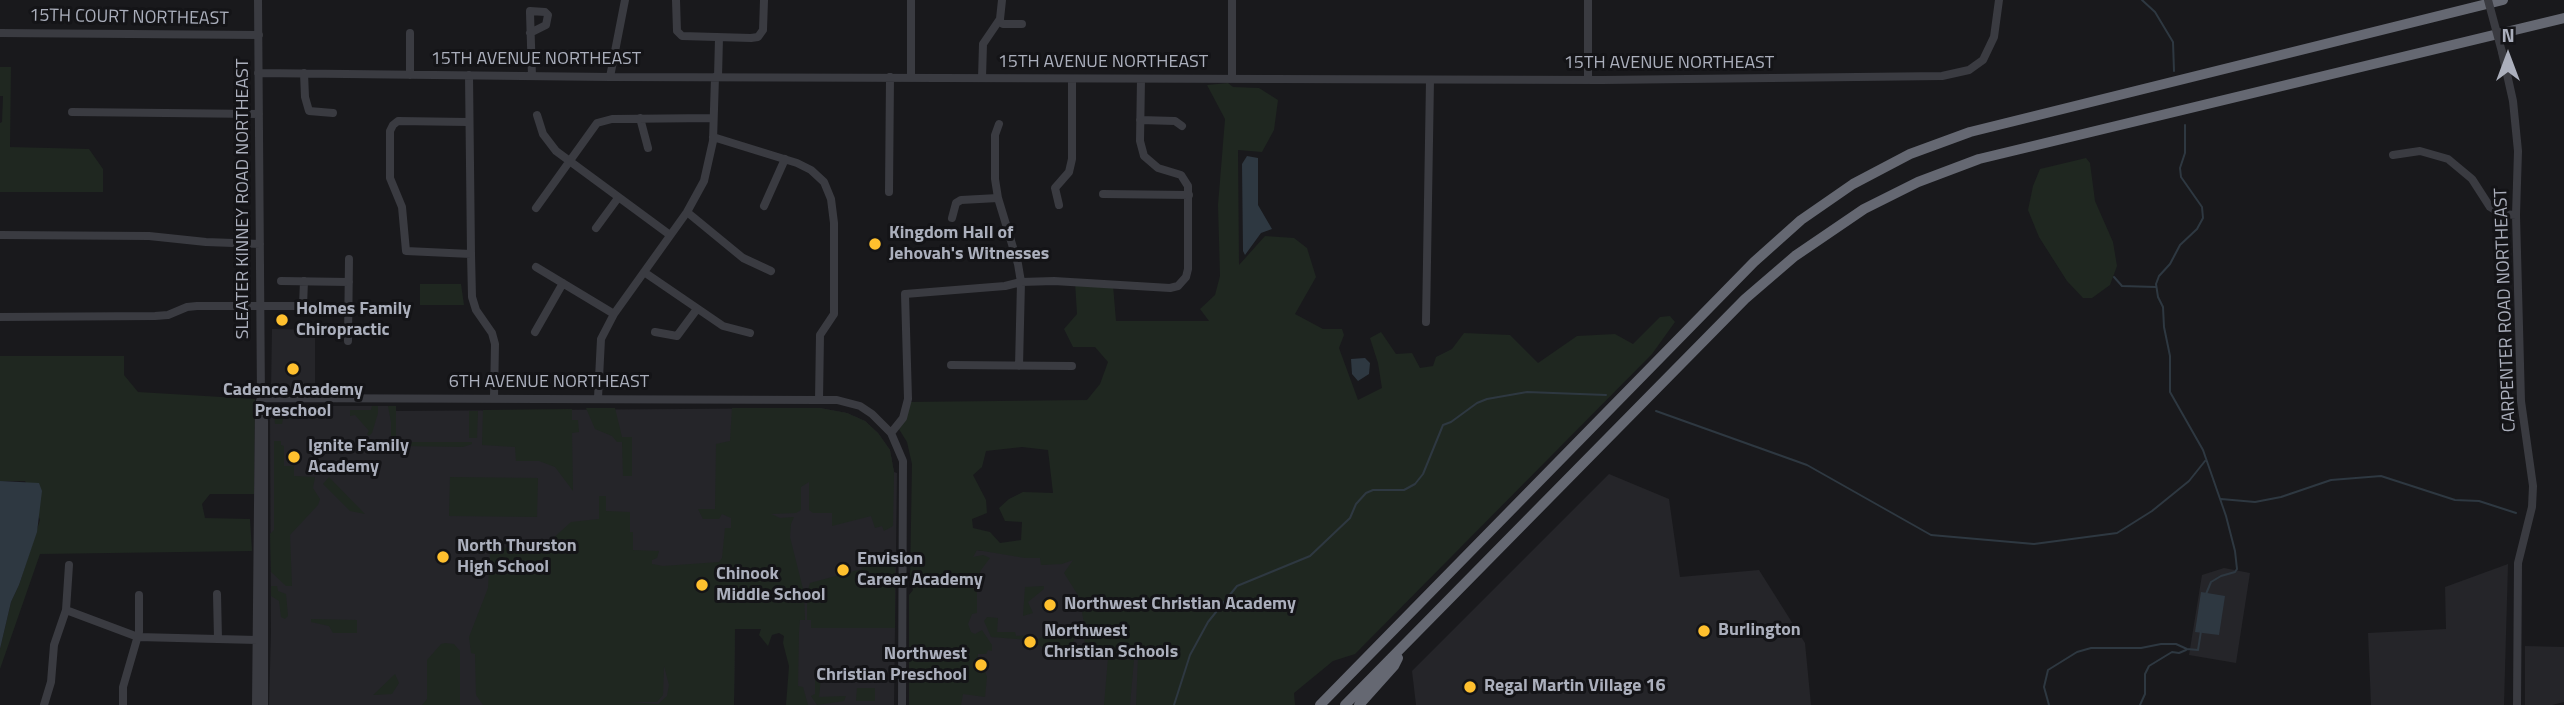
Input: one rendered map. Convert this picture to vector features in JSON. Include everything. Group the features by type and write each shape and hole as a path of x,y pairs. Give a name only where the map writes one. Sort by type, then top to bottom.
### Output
{"highway":[{"path":"1320,705 1754,262 1801,220 1853,184 1910,154 1970,132 2503,0"},
{"path":"1345,705 1754,291 1795,256 1864,209 1918,182 1979,159 2564,18"},
{"path":"1359,705 1394,666 1401,649"}],"street":[{"name":"SLEATER KINNEY ROAD NORTHEAST","path":"256,705 258,429 261,398 258,0"},
{"path":"610,77 625,0"},
{"path":"676,0 677,31 682,36 751,38 762,35 764,0"},
{"path":"911,0 911,78"},
{"path":"982,78 983,44 999,21 1002,0"},
{"path":"1232,0 1232,79"},
{"path":"1588,0 1588,80"},
{"name":"15TH AVENUE NORTHEAST","path":"258,73 1430,80 1947,76 1969,70 1983,60 1994,37 2000,0"},
{"name":"CARPENTER ROAD NORTHEAST","path":"2488,0 2513,100 2516,132 2522,417 2533,485 2532,507 2518,563 2517,705"},
{"path":"999,21 1003,24 1022,24"},
{"name":"15TH COURT NORTHEAST","path":"0,33 258,35"},
{"path":"410,33 410,75"},
{"path":"530,33 531,76"},
{"path":"598,398 601,339 614,314 687,212 704,181 713,137 719,37"},
{"path":"304,73 305,97 309,111 333,113"},
{"path":"469,75 472,297 476,310 492,333 495,344 494,398"},
{"path":"890,77 890,192"},
{"path":"1059,205 1055,188 1069,172 1072,159 1072,79"},
{"path":"902,705 904,477 903,461 891,433 903,418 908,399 905,294 1005,286 1021,282 1054,281 1170,288 1184,281 1188,269 1188,186 1181,175 1158,168 1144,156 1140,141 1141,79"},
{"path":"1426,322 1430,80"},
{"path":"72,113 259,114"},
{"path":"537,115 543,134 556,151 670,235"},
{"path":"640,118 648,148"},
{"path":"536,208 597,124 612,119 713,118"},
{"path":"1140,120 1175,121 1182,126"},
{"path":"468,122 396,122 390,131 390,178 402,207 406,251 471,254"},
{"path":"999,124 995,135 995,179 1021,282 1019,366"},
{"path":"713,137 785,159 811,170 824,182 832,211 834,314 821,335 819,400"},
{"path":"2393,155 2420,151 2448,159 2472,179 2490,207 2501,214 2516,215"},
{"path":"764,206 785,159"},
{"path":"1102,194 1189,195"},
{"path":"596,228 618,198"},
{"path":"952,218 957,203 961,201 998,198"},
{"path":"687,212 743,258 771,271"},
{"path":"0,235 149,236 260,244"},
{"path":"348,341 349,259"},
{"path":"536,267 614,314"},
{"path":"644,272 723,326 750,333"},
{"path":"281,281 349,282"},
{"path":"303,281 303,306"},
{"path":"534,332 563,283"},
{"path":"0,317 155,316 197,306 303,306 312,310 349,310"},
{"path":"655,332 677,336 698,309"},
{"path":"951,365 1072,366"},
{"name":"SLEATER KINNEY ROAD NORTHEAST","path":"261,398 264,419 264,705"},
{"name":"6TH AVENUE NORTHEAST","path":"261,398 837,400 860,406 873,414 891,433"},
{"path":"44,705 51,682 54,645 66,610 69,565"},
{"path":"123,705 123,687 138,637 139,594"},
{"path":"217,594 218,639"},
{"path":"66,610 138,637 257,640"}],"shaded area":[{"path":"0,67 11,67 10,147 89,149 103,169 103,192 0,192 0,123 3,96 0,96"},
{"path":"1228,83 1233,87 1259,88 1278,100 1274,130 1262,152 1238,150 1239,265 1265,236 1294,238 1307,248 1316,277 1295,314 1323,329 1342,329 1344,335 1339,348 1358,400 1382,388 1370,338 1381,332 1396,354 1412,353 1420,368 1433,366 1436,357 1452,349 1464,333 1510,335 1538,363 1577,336 1615,334 1633,344 1660,317 1670,316 1675,322 1652,354 1355,654 1333,661 1294,693 1295,705 1136,705 1138,657 1128,653 1089,649 1086,646 1082,612 1086,608 1064,573 1073,560 1062,564 1041,565 1040,558 977,550 973,557 983,555 990,558 977,580 977,613 972,614 968,624 971,632 975,634 982,630 992,645 992,651 978,654 977,671 985,671 987,677 985,697 963,694 961,705 909,705 909,595 913,590 910,581 912,464 907,442 897,426 907,402 1087,400 1100,384 1108,362 1095,347 1073,347 1064,329 1077,314 1075,282 1113,285 1116,321 1209,321 1200,309 1215,295 1220,276 1218,205 1225,119 1207,85","holes":["1022,447 1048,450 1053,493 1023,492 999,508 1005,521 1022,522 1021,540 1000,543 990,532 973,528 972,519 987,513 986,500 973,475 982,467 986,451"]},
{"path":"1247,156 1258,158 1258,205 1272,229 1261,233 1245,255 1242,164"},
{"path":"2086,158 2090,163 2095,201 2113,242 2117,266 2110,285 2092,298 2083,298 2067,281 2039,237 2028,210 2040,169"},
{"path":"420,284 461,284 464,305 420,305"},
{"name":"Cadence Academy Preschool","path":"272,329 315,330 315,391 271,390"},
{"path":"0,356 124,356 124,375 138,392 255,399 254,494 210,494 202,504 205,518 250,519 252,551 40,554 0,669 0,649 11,602 40,520 25,481 0,481"},
{"path":"1365,358 1370,363 1369,374 1358,381 1352,374 1351,359"},
{"path":"273,406 388,406 396,411 820,408 847,413 865,421 890,450 894,472 897,473 894,705 786,705 790,620 735,620 734,705 269,705 270,409"},
{"path":"372,406 378,406 378,413 369,436 369,431 355,415 350,416 350,410 371,410"},
{"path":"388,406 396,406 396,442 472,444 463,447 402,446 402,449 391,449"},
{"path":"586,408 615,408 622,437 632,437 632,476 623,476 622,442 617,442 612,436 595,429"},
{"name":"Chinook Middle School","path":"732,408 820,408 847,413 865,421 890,450 894,472 893,526 884,531 882,526 875,528 871,516 832,526 832,513 813,513 809,510 809,482 801,487 801,510 796,513 771,514 780,518 794,517 790,537 804,593 805,620 800,620 798,686 803,687 808,705 786,705 789,666 783,643 784,636 779,633 772,635 768,646 759,635 761,629 735,629 734,705 483,705 476,695 475,654 471,653 469,637 488,588 490,551 494,548 533,547 550,541 571,522 599,519 599,496 606,496 606,511 630,512 633,550 659,551 652,564 663,566 719,562 722,558 725,528 731,528 731,518 722,514 719,519 703,519 698,509 715,509 716,444 730,441","holes":["664,666 669,685 667,696 658,704 628,702 657,702 663,695"]},
{"path":"278,409 308,410 307,418 283,419 282,424 275,424 274,414"},
{"path":"572,409 572,420 578,420 579,432 572,433 573,491 555,467 539,461 516,461 515,447 482,445 483,410"},
{"path":"469,411 478,411 477,438 469,438"},
{"path":"274,441 281,441 284,446 284,466 294,466 294,476 315,477 313,488 320,499 318,505 290,535 292,586 286,586 271,572"},
{"path":"1609,474 1669,499 1680,577 1759,570 1805,643 1811,705 1416,705 1412,671"},
{"path":"329,477 365,514 350,511 323,484"},
{"path":"450,477 538,478 537,517 449,516"},
{"path":"0,481 39,483 42,491 37,532 11,602 0,649"},
{"name":"Northwest Christian Schools","path":"976,550 1144,565 1137,705 912,705 959,582"},
{"path":"878,552 895,553 895,628 811,628 811,620 807,620 807,593 810,583 862,569 861,564 875,557"},
{"path":"2508,564 2504,705 2371,705 2368,633 2446,629 2445,587"},
{"path":"2224,568 2250,573 2236,663 2189,655 2202,575"},
{"path":"271,586 277,586 278,591 286,594 288,616 285,619 281,617 279,601 271,596"},
{"path":"1044,586 1044,589 1028,602 1033,613 1023,616 1025,587"},
{"path":"2201,592 2225,596 2219,635 2195,632"},
{"path":"987,617 998,618 997,632 1015,632 1016,636 1033,635 1036,640 1044,636 1043,632 1054,628 1058,636 1070,631 1075,634 1073,645 1054,653 1029,640 991,637 984,621"},
{"path":"311,619 357,620 357,633 333,633 329,626 311,622"},
{"path":"445,643 454,644 460,651 460,705 422,705 427,699 427,660"},
{"path":"2525,646 2564,647 2564,702 2525,705"},
{"path":"1108,658 1134,660 1130,705 1104,705"},
{"path":"395,674 399,683 392,694 373,695"},
{"path":"815,678 821,678 819,697 846,696 844,701 817,705 811,696 815,694"},
{"path":"857,688 875,688 875,701 856,701"}],"waterway":[{"path":"2142,0 2155,12 2173,42 2174,71"},
{"path":"2185,125 2185,153 2180,168 2181,177 2202,207 2203,218 2197,229 2180,245 2156,284 2163,307 2170,356 2170,392 2203,450 2235,551 2235,572 2211,582 2206,594"},
{"path":"2114,277 2122,286 2156,287"},
{"path":"1174,705 1190,655 1208,622 1237,586 1310,556 1350,518 1356,504 1366,493 1373,490 1404,490 1415,484 1423,474 1443,425 1487,399 1527,392 1606,395"},
{"path":"1656,411 1807,465 1931,535 2034,544 2117,533 2152,511 2189,481 2205,461"},
{"path":"2221,499 2255,502 2281,497 2331,480 2381,476 2455,500 2479,501 2516,513"},
{"path":"2049,705 2044,687 2048,670 2077,652 2091,648 2141,648 2161,644 2176,644 2198,650 2201,631"},
{"path":"2140,705 2145,694 2145,674 2149,666 2172,652 2186,650"}],"place":[{"name":"Kingdom Hall of Jehovah's Witnesses","path":"875,244"},
{"name":"Holmes Family Chiropractic","path":"282,320"},
{"name":"Cadence Academy Preschool","path":"293,369"},
{"name":"Ignite Family Academy","path":"294,457"},
{"name":"North Thurston High School","path":"443,557"},
{"name":"Envision Career Academy","path":"843,570"},
{"name":"Chinook Middle School","path":"702,585"},
{"name":"Northwest Christian Academy","path":"1050,605"},
{"name":"Burlington","path":"1704,631"},
{"name":"Northwest Christian Schools","path":"1030,642"},
{"name":"Northwest Christian Preschool","path":"981,665"},
{"name":"Regal Martin Village 16","path":"1470,687"}]}
